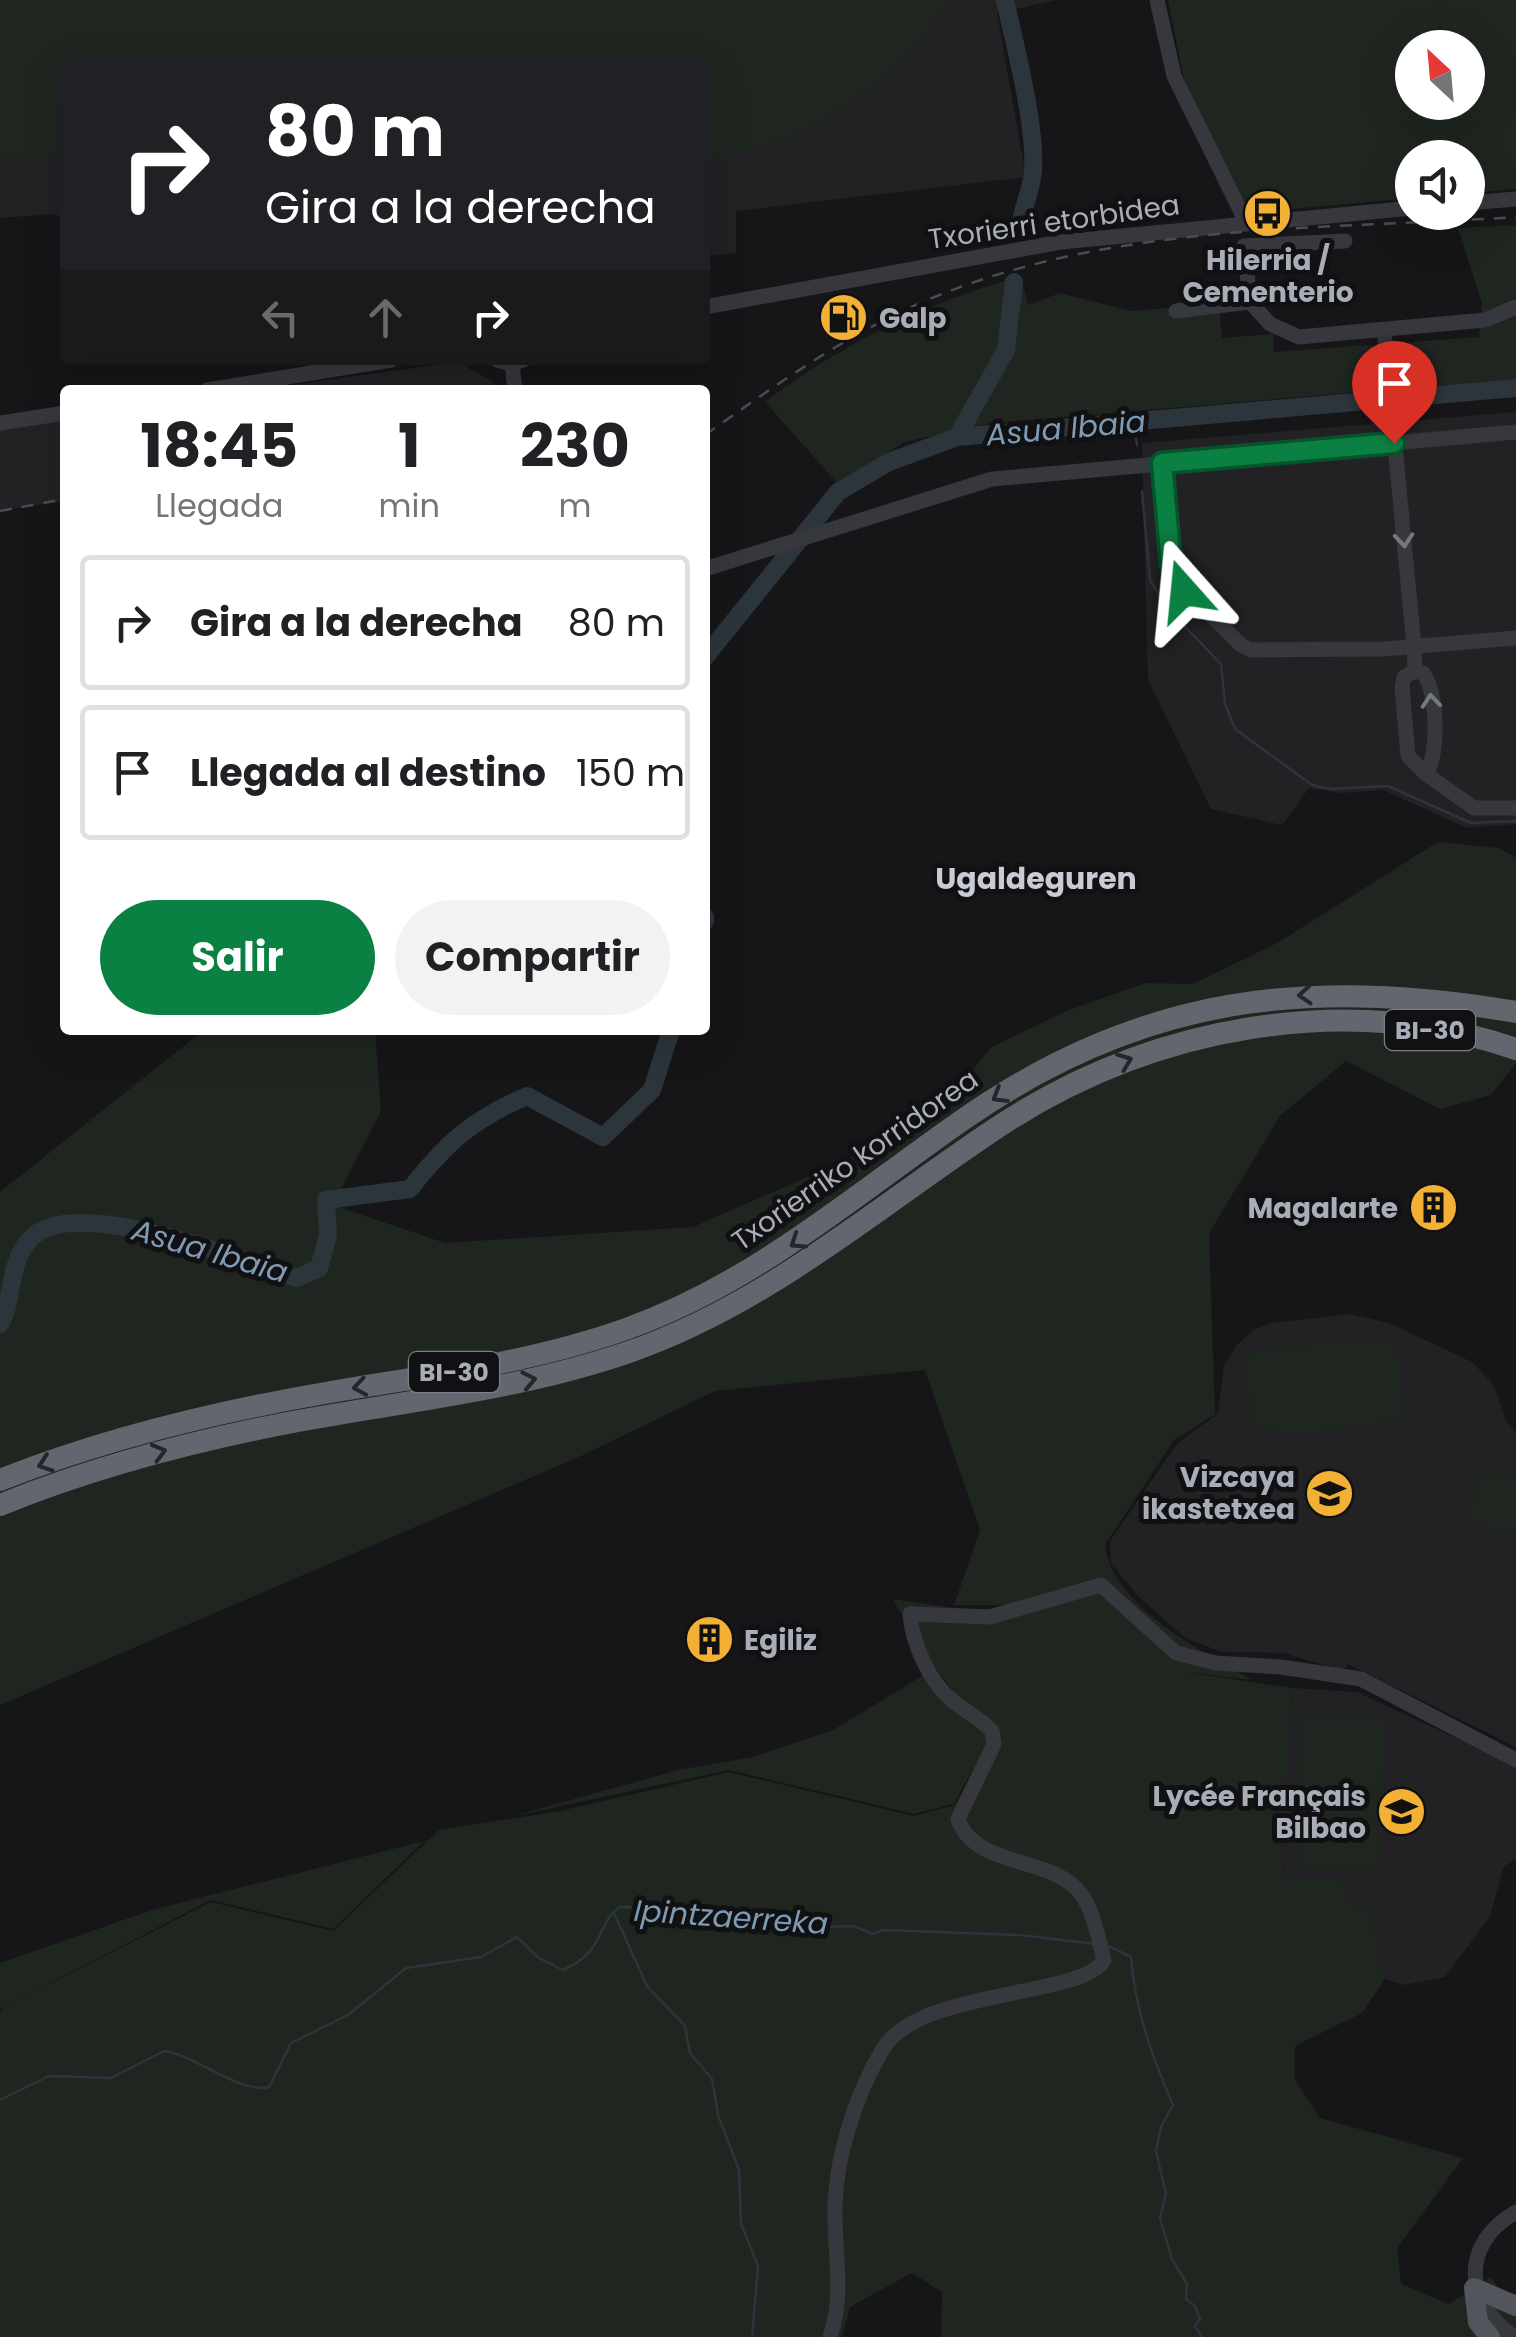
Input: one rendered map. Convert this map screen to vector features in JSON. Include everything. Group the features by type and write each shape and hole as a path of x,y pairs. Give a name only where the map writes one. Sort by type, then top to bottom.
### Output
{"highway":[{"name":"Txorierriko korridorea","path":"0,1480 164,1428 303,1397 514,1360 657,1317 725,1285 787,1248 1007,1091 1080,1052 1161,1022 1245,1002 1326,994 1434,999 1516,1012"},
{"name":"Txorierriko korridorea","path":"0,1505 189,1445 508,1385 651,1344 769,1286 1028,1108 1107,1068 1158,1049 1244,1028 1322,1021 1414,1027 1516,1050"}],"main road":[{"path":"1490,2337 1478,2322 1474,2288 1516,2306"}],"street":[{"path":"1157,0 1174,76 1246,222"},
{"path":"1485,201 1516,198"},
{"name":"Txorierri etorbidea","path":"710,307 1002,251 1246,222 1395,209"},
{"path":"1345,241 1244,246 1250,302 1270,324 1299,337 1486,320 1516,307"},
{"path":"1176,311 1250,302"},
{"path":"1384,330 1415,671"},
{"path":"238,385 360,365"},
{"path":"0,423 60,413"},
{"path":"710,567 992,479 1516,432"},
{"path":"1162,463 1175,580 1241,645 1251,650 1341,651 1516,638"},
{"path":"1415,671 1402,681 1408,756 1474,808 1516,808"},
{"path":"1415,671 1424,674 1430,684 1436,753 1426,774"},
{"path":"830,2337 838,2306 834,2215 838,2172 870,2074 886,2044 934,2014 980,1998 1081,1977 1099,1969 1104,1960 1080,1893 1062,1880 986,1849 963,1834 958,1819 994,1744 992,1731 951,1700 923,1658 910,1614 990,1617 1101,1586 1176,1653 1216,1663 1282,1667 1361,1679 1516,1760"},
{"path":"1514,2337 1493,2319 1474,2288 1477,2259 1484,2245 1504,2219 1516,2212"}],"shaded area":[{"path":"0,0 1057,0 997,13 1026,177 736,211 736,253 710,256 710,60 60,60 60,217 53,214 0,218"},
{"path":"0,0 948,0 902,59 844,106 777,140 710,157 710,60 60,60 60,157 0,156"},
{"path":"1168,0 1516,0 1516,189 1485,192 1485,140 1395,140 1395,200 1248,213 1184,80"},
{"path":"1516,225 1516,379 991,423 904,442 838,484 765,402 825,361 887,327 952,299 1021,276 1028,305 1060,293 1131,311 1219,304 1222,338 1273,334 1274,352 1479,337 1482,303 1459,230 1485,230 1485,227"},
{"path":"436,365 463,365 494,385 291,385"},
{"path":"1516,412 1516,824 1467,828 1383,790 1342,793 1309,788 1282,825 1211,809 1148,680 1142,443"},
{"path":"60,418 60,502 0,511 0,426"},
{"path":"1438,842 1499,848 1516,858 1516,1063 1491,1095 1440,1109 1346,1061 1280,1116 1209,1233 1215,1414 1174,1440 1105,1545 1111,1567 1142,1607 1186,1641 1252,1680 1179,1671 1292,1688 1283,1880 1343,1881 1348,1901 1371,1913 1385,1979 1362,2013 1295,2046 1295,2080 1320,2118 1463,2158 1397,2248 1401,2284 1449,2304 1491,2277 1501,2292 1516,2295 1516,2337 941,2337 942,2292 912,2273 850,2307 842,2337 0,2337 0,2012 4,2007 211,1902 333,1931 439,1830 560,1811 729,1772 914,1816 955,1805 993,1736 938,1671 893,1599 967,1609 1010,1605 954,1605 980,1530 925,1370 715,1391 583,1455 0,1705 0,1192 198,1035 375,1035 381,1111 333,1205 445,1243 693,1227 933,1122 990,1048 1066,1011 1146,983 1193,984 1277,943"},
{"name":"Vizcaya ikastetxea","path":"1350,1314 1389,1323 1472,1362 1493,1384 1506,1420 1516,1432 1516,1747 1348,1664 1343,1671 1284,1653 1223,1652 1187,1639 1139,1597 1111,1564 1110,1541 1176,1445 1218,1413 1224,1365 1237,1345 1253,1330 1270,1323"},
{"path":"1372,1338 1398,1347 1403,1414 1327,1431 1282,1431 1252,1424 1246,1358 1254,1351"},
{"path":"1481,1472 1516,1480 1516,1534 1469,1523"},
{"path":"932,1670 991,1736 954,1804 914,1814 729,1770 510,1817 678,1770 753,1757 833,1730"},
{"name":"Lycée Français Bilbao","path":"1292,1688 1357,1692 1516,1766 1516,1858 1503,1868 1490,1917 1445,1977 1404,1985 1385,1979 1371,1913 1283,1880"},
{"path":"1301,1716 1384,1717 1381,1869 1298,1868"},
{"path":"424,1841 333,1929 211,1900 0,2009 0,1963 152,1910"}],"waterway":[{"path":"1005,0 1024,85 1033,152 1032,178 1020,230"},
{"path":"957,437 1006,350 1014,282"},
{"name":"Asua Ibaia","path":"710,651 838,492 889,462 957,437 1516,388"},
{"path":"1133,421 1137,445"},
{"path":"1142,491 1150,580 1168,609 1221,664 1225,704 1235,729 1312,785 1331,789 1388,786 1471,823 1516,821"},
{"name":"Asua Ibaia","path":"0,1324 23,1248 31,1238 53,1226 120,1226 200,1246 297,1278 319,1268 328,1236 326,1200 410,1189 462,1134 527,1096 603,1137 652,1090 669,1035"},
{"name":"Ipintzaerreka","path":"0,2100 49,2076 111,2078 164,2051 245,2085 269,2087 291,2043 348,2015 406,1968 481,1957 517,1937 539,1958 563,1970 587,1955 607,1920 620,1907 795,1925 854,1926 872,1934 883,1930 1020,1935 1095,1944"},
{"path":"614,1913 647,1986 685,2026 690,2053 712,2079 718,2115 739,2170 741,2224 758,2266 752,2337"},
{"name":"Ipintzaerreka","path":"1108,1946 1131,1957 1146,2032 1173,2105 1161,2127 1156,2151 1166,2194 1160,2218 1172,2259 1187,2284 1186,2299 1195,2306 1200,2319 1195,2326 1202,2337"}],"railway":[{"path":"710,432 867,329 925,301 995,275 1068,256 1216,234 1516,217"},
{"path":"0,511 60,500"}],"place":[{"name":"Hilerria / Cementerio","path":"1268,213"},
{"name":"Galp","path":"844,318"},
{"name":"Magalarte","path":"1433,1208"},
{"name":"Vizcaya ikastetxea","path":"1330,1493"},
{"name":"Egiliz","path":"709,1640"},
{"name":"Lycée Français Bilbao","path":"1401,1812"}],"district":[{"name":"Ugaldeguren","path":"1036,878"}],"route":[{"path":"1184,591 1175,580 1171,564 1162,463 1394,443"}]}
